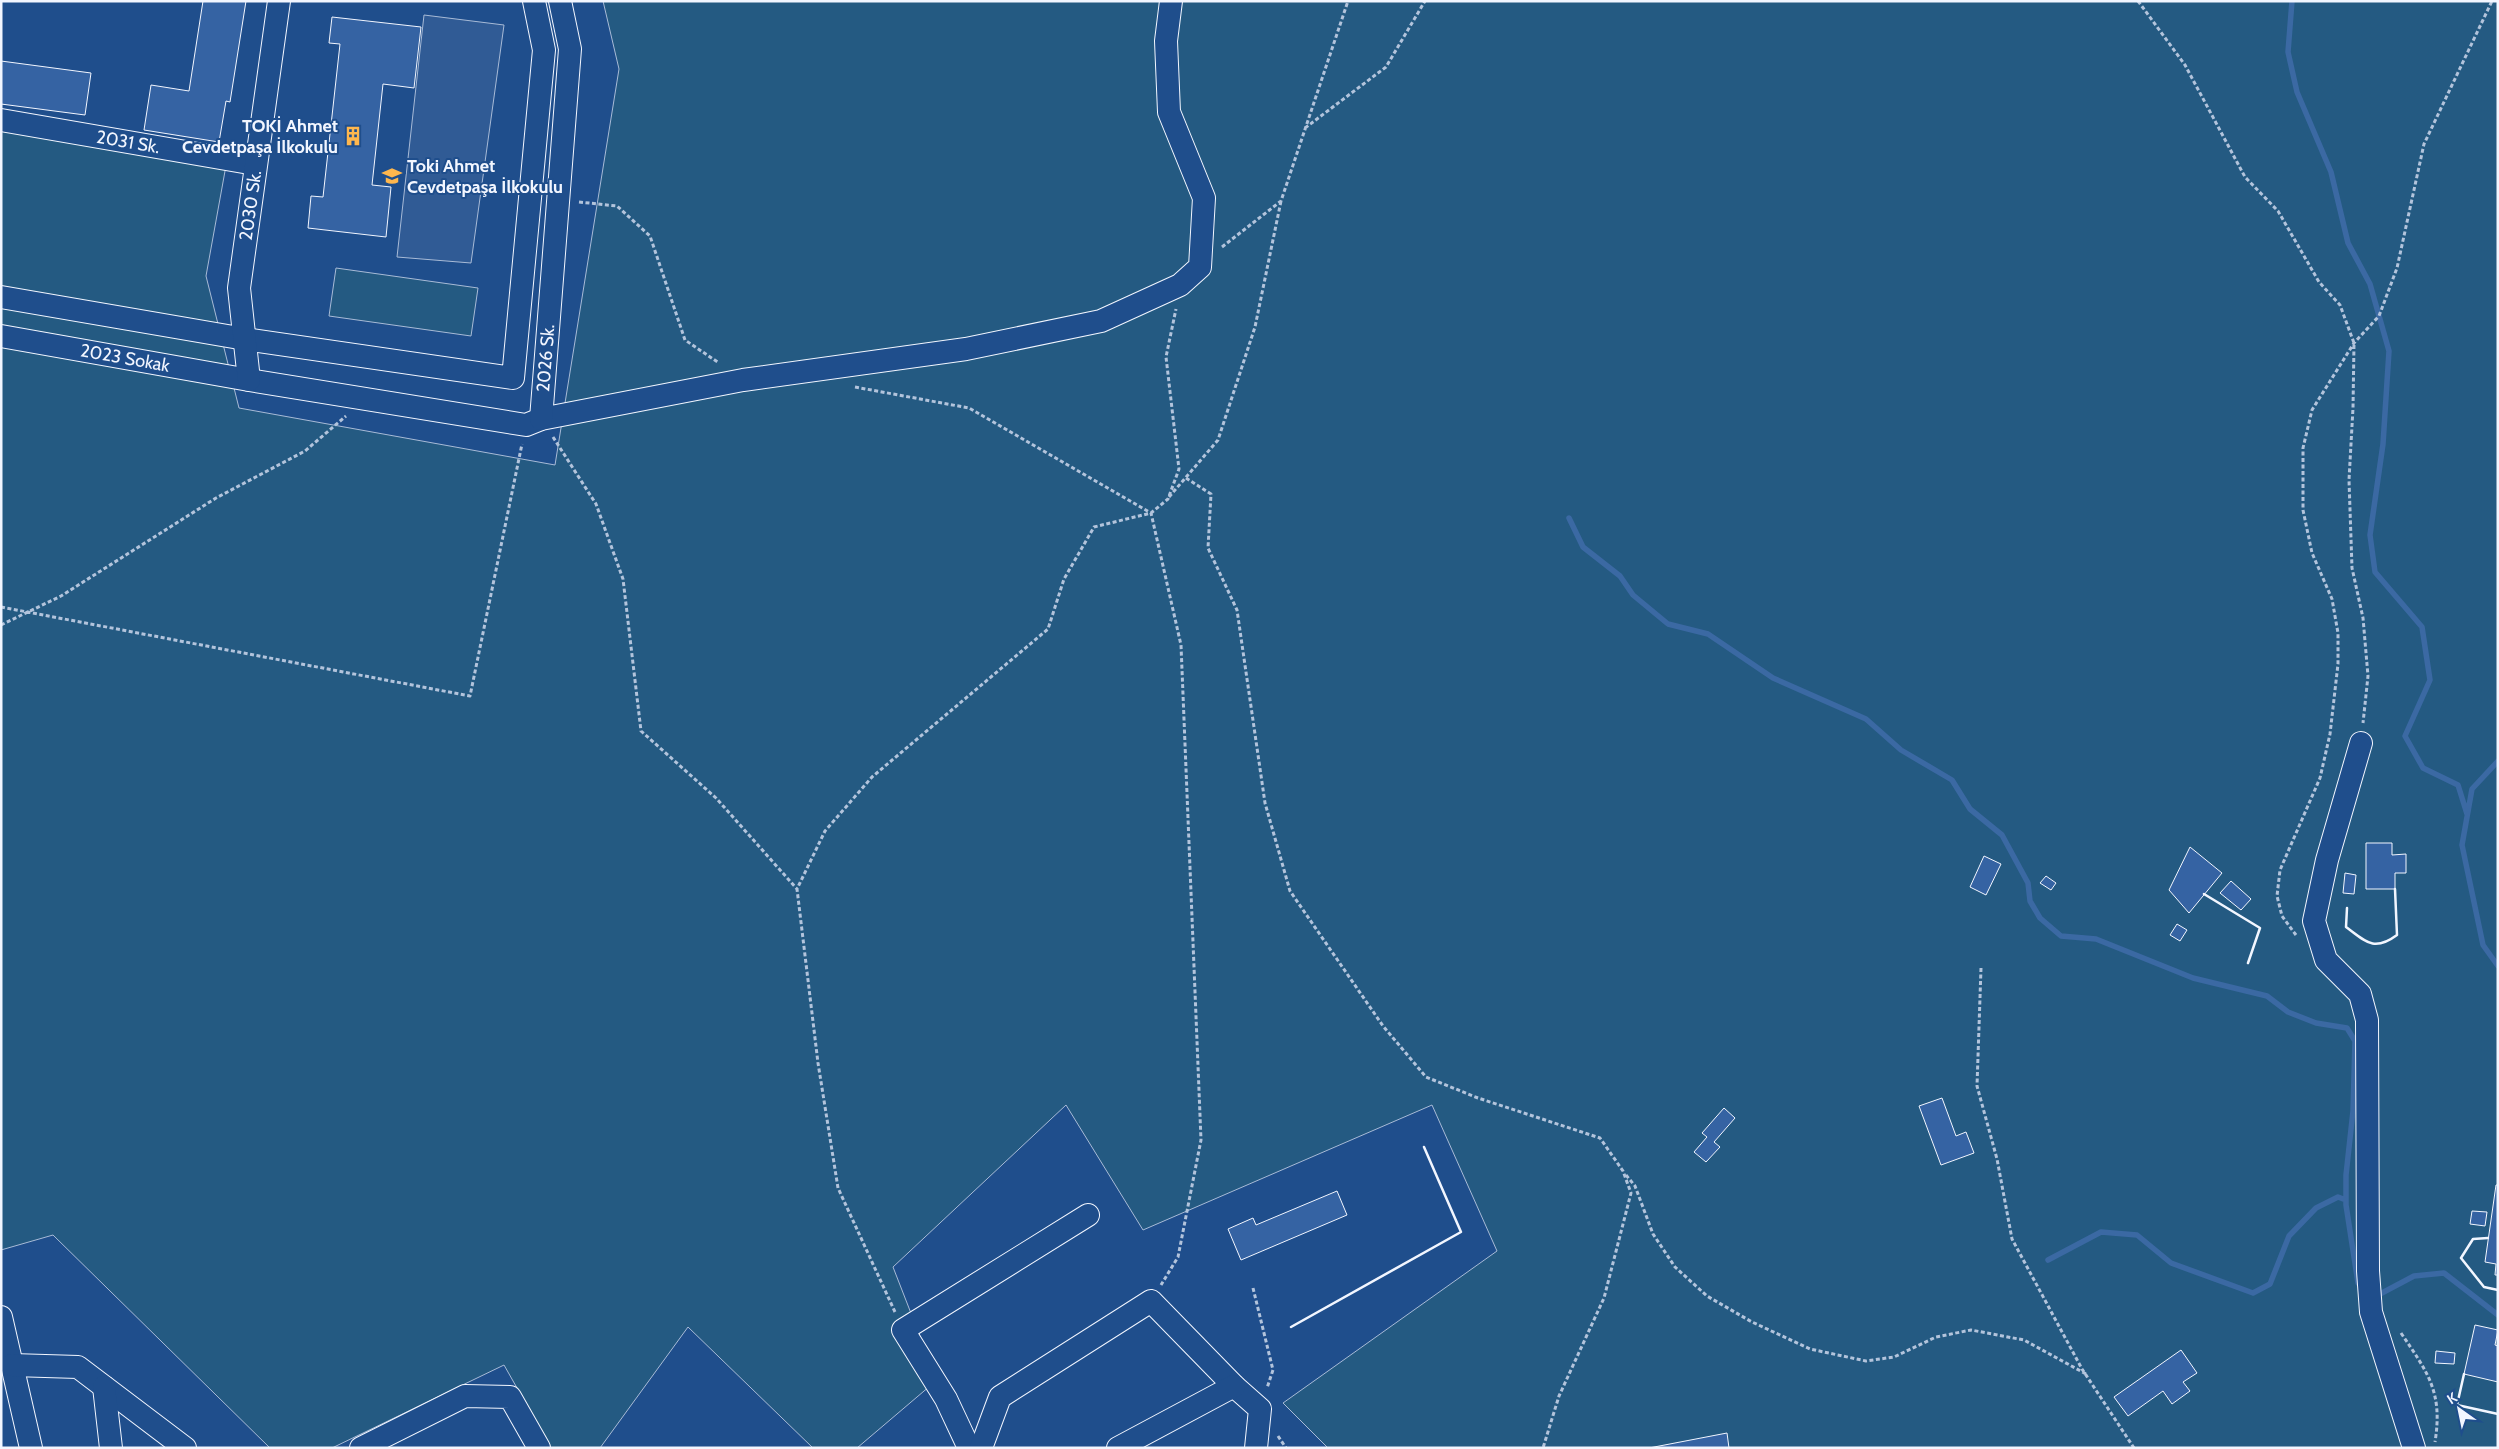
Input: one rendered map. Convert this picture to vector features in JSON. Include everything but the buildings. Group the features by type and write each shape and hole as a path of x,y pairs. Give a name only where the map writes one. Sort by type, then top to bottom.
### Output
{"street":[{"name":"2030 Sk.","path":"249,380 239,288 279,1"},
{"name":"2026 Sk.","path":"245,338 513,378 544,50 534,1"},
{"name":"2026 Sk.","path":"534,422 558,200 570,49 560,1"},
{"path":"249,380 367,399 534,422 743,380 966,349 1101,321 1180,284 1200,267 1204,198 1169,112 1166,41 1171,1"},
{"name":"2031 Sk.","path":"1,120 255,164"},
{"path":"1,297 245,338"},
{"name":"2023 Sokak","path":"1,336 249,380"},
{"path":"2361,743 2327,860 2314,921 2326,960 2360,994 2367,1020 2368,1270 2371,1312 2414,1448"},
{"path":"969,1448 946,1400 903,1330 1088,1215"},
{"path":"981,1448 1000,1397 1152,1301 1234,1386 1260,1409 1256,1448"},
{"path":"1,1317 31,1448"},
{"path":"12,1365 78,1367 185,1448"},
{"path":"1118,1448 1234,1386"},
{"path":"104,1387 111,1448"},
{"path":"361,1448 465,1396 510,1397 539,1448"}],"path":[{"path":"903,1330 838,1188 818,1063 798,889 825,831 872,777 1048,629 1064,579 1094,527 1151,513 1168,499 1218,440 1255,327 1281,201 1348,1"},
{"path":"1305,128 1386,67 1425,1"},
{"path":"2138,1 2185,65 2246,177 2278,211 2319,282 2340,305 2354,343 2349,480 2352,568 2363,618 2368,676 2361,743"},
{"path":"2298,938 2282,916 2278,896 2280,870 2320,778 2330,734 2338,664 2338,633 2332,599 2312,553 2303,510 2303,448 2312,410 2354,343 2379,316 2397,268 2424,144 2492,1"},
{"path":"558,200 617,206 650,236 685,340 743,380"},
{"path":"1200,267 1281,201"},
{"path":"1168,499 1179,469 1166,357 1180,284"},
{"path":"847,386 969,408 1151,513 1181,645 1201,1140 1178,1257 1152,1301"},
{"path":"1,625 61,596 216,498 305,451 367,399"},
{"path":"1,607 470,696 534,422"},
{"path":"534,422 596,504 622,579 641,731 716,798 798,889"},
{"path":"1186,478 1211,494 1208,548 1237,610 1265,803 1290,891 1383,1026 1426,1077 1478,1098 1600,1138 1635,1186 1653,1234 1675,1267 1707,1296 1752,1322 1810,1349 1866,1361 1894,1356 1936,1337 1971,1330 2024,1340 2086,1374"},
{"path":"1980,968 1977,1086 1997,1160 2012,1238 2044,1300 2086,1374 2134,1448"},
{"path":"1543,1448 1559,1396 1604,1298 1631,1193 1623,1170"},
{"path":"1253,1288 1273,1370 1260,1409"},
{"path":"2400,1331 2424,1367 2436,1395 2437,1429 2434,1448"}],"shaded area":[{"path":"603,1 2498,1 2498,1448 1328,1448 1283,1403 1497,1251 1432,1105 1143,1230 1066,1105 893,1267 937,1380 857,1448 813,1448 688,1327 600,1448 551,1448 504,1365 332,1448 270,1448 53,1235 1,1250 1,120 227,160 206,276 239,408 555,465 619,69"},
{"path":"424,15 504,25 471,263 397,257"},
{"path":"336,268 478,288 471,336 329,316"}],"waterway":[{"path":"2292,1 2288,52 2297,92 2331,172 2348,243 2370,284 2389,351 2383,444 2370,535 2375,572 2422,627 2430,680 2405,736 2423,768 2458,785 2467,814"},
{"path":"1569,518 1583,547 1620,576 1633,595 1668,624 1708,634 1773,678 1866,719 1901,750 1952,780 1970,809 2002,835 2028,883 2030,901 2040,918 2061,936 2096,939 2193,978 2267,996 2288,1012 2316,1023 2347,1028 2355,1041 2353,1111 2346,1175 2346,1205 2358,1283"},
{"path":"2498,761 2472,789 2462,845 2483,945 2498,966"},
{"path":"2048,1260 2101,1232 2137,1235 2171,1263 2253,1293 2270,1284 2289,1236 2316,1208 2338,1197 2346,1200"},
{"path":"2380,1294 2414,1276 2444,1273 2498,1315"}],"wall":[{"path":"2347,908 2346,927 2365,941 2376,944 2382,943 2397,935 2395,889"},
{"path":"2204,894 2260,928 2248,963"},
{"path":"1291,1327 1461,1232 1424,1147"},
{"path":"2488,1238 2473,1239 2461,1258 2484,1287 2498,1290"},
{"path":"2464,1374 2457,1405 2498,1414"}],"place":[{"name":"TOKİ Ahmet Cevdetpaşa İlkokulu","path":"353,136"},
{"name":"Toki Ahmet Cevdetpaşa İlkokulu","path":"392,176"}]}
